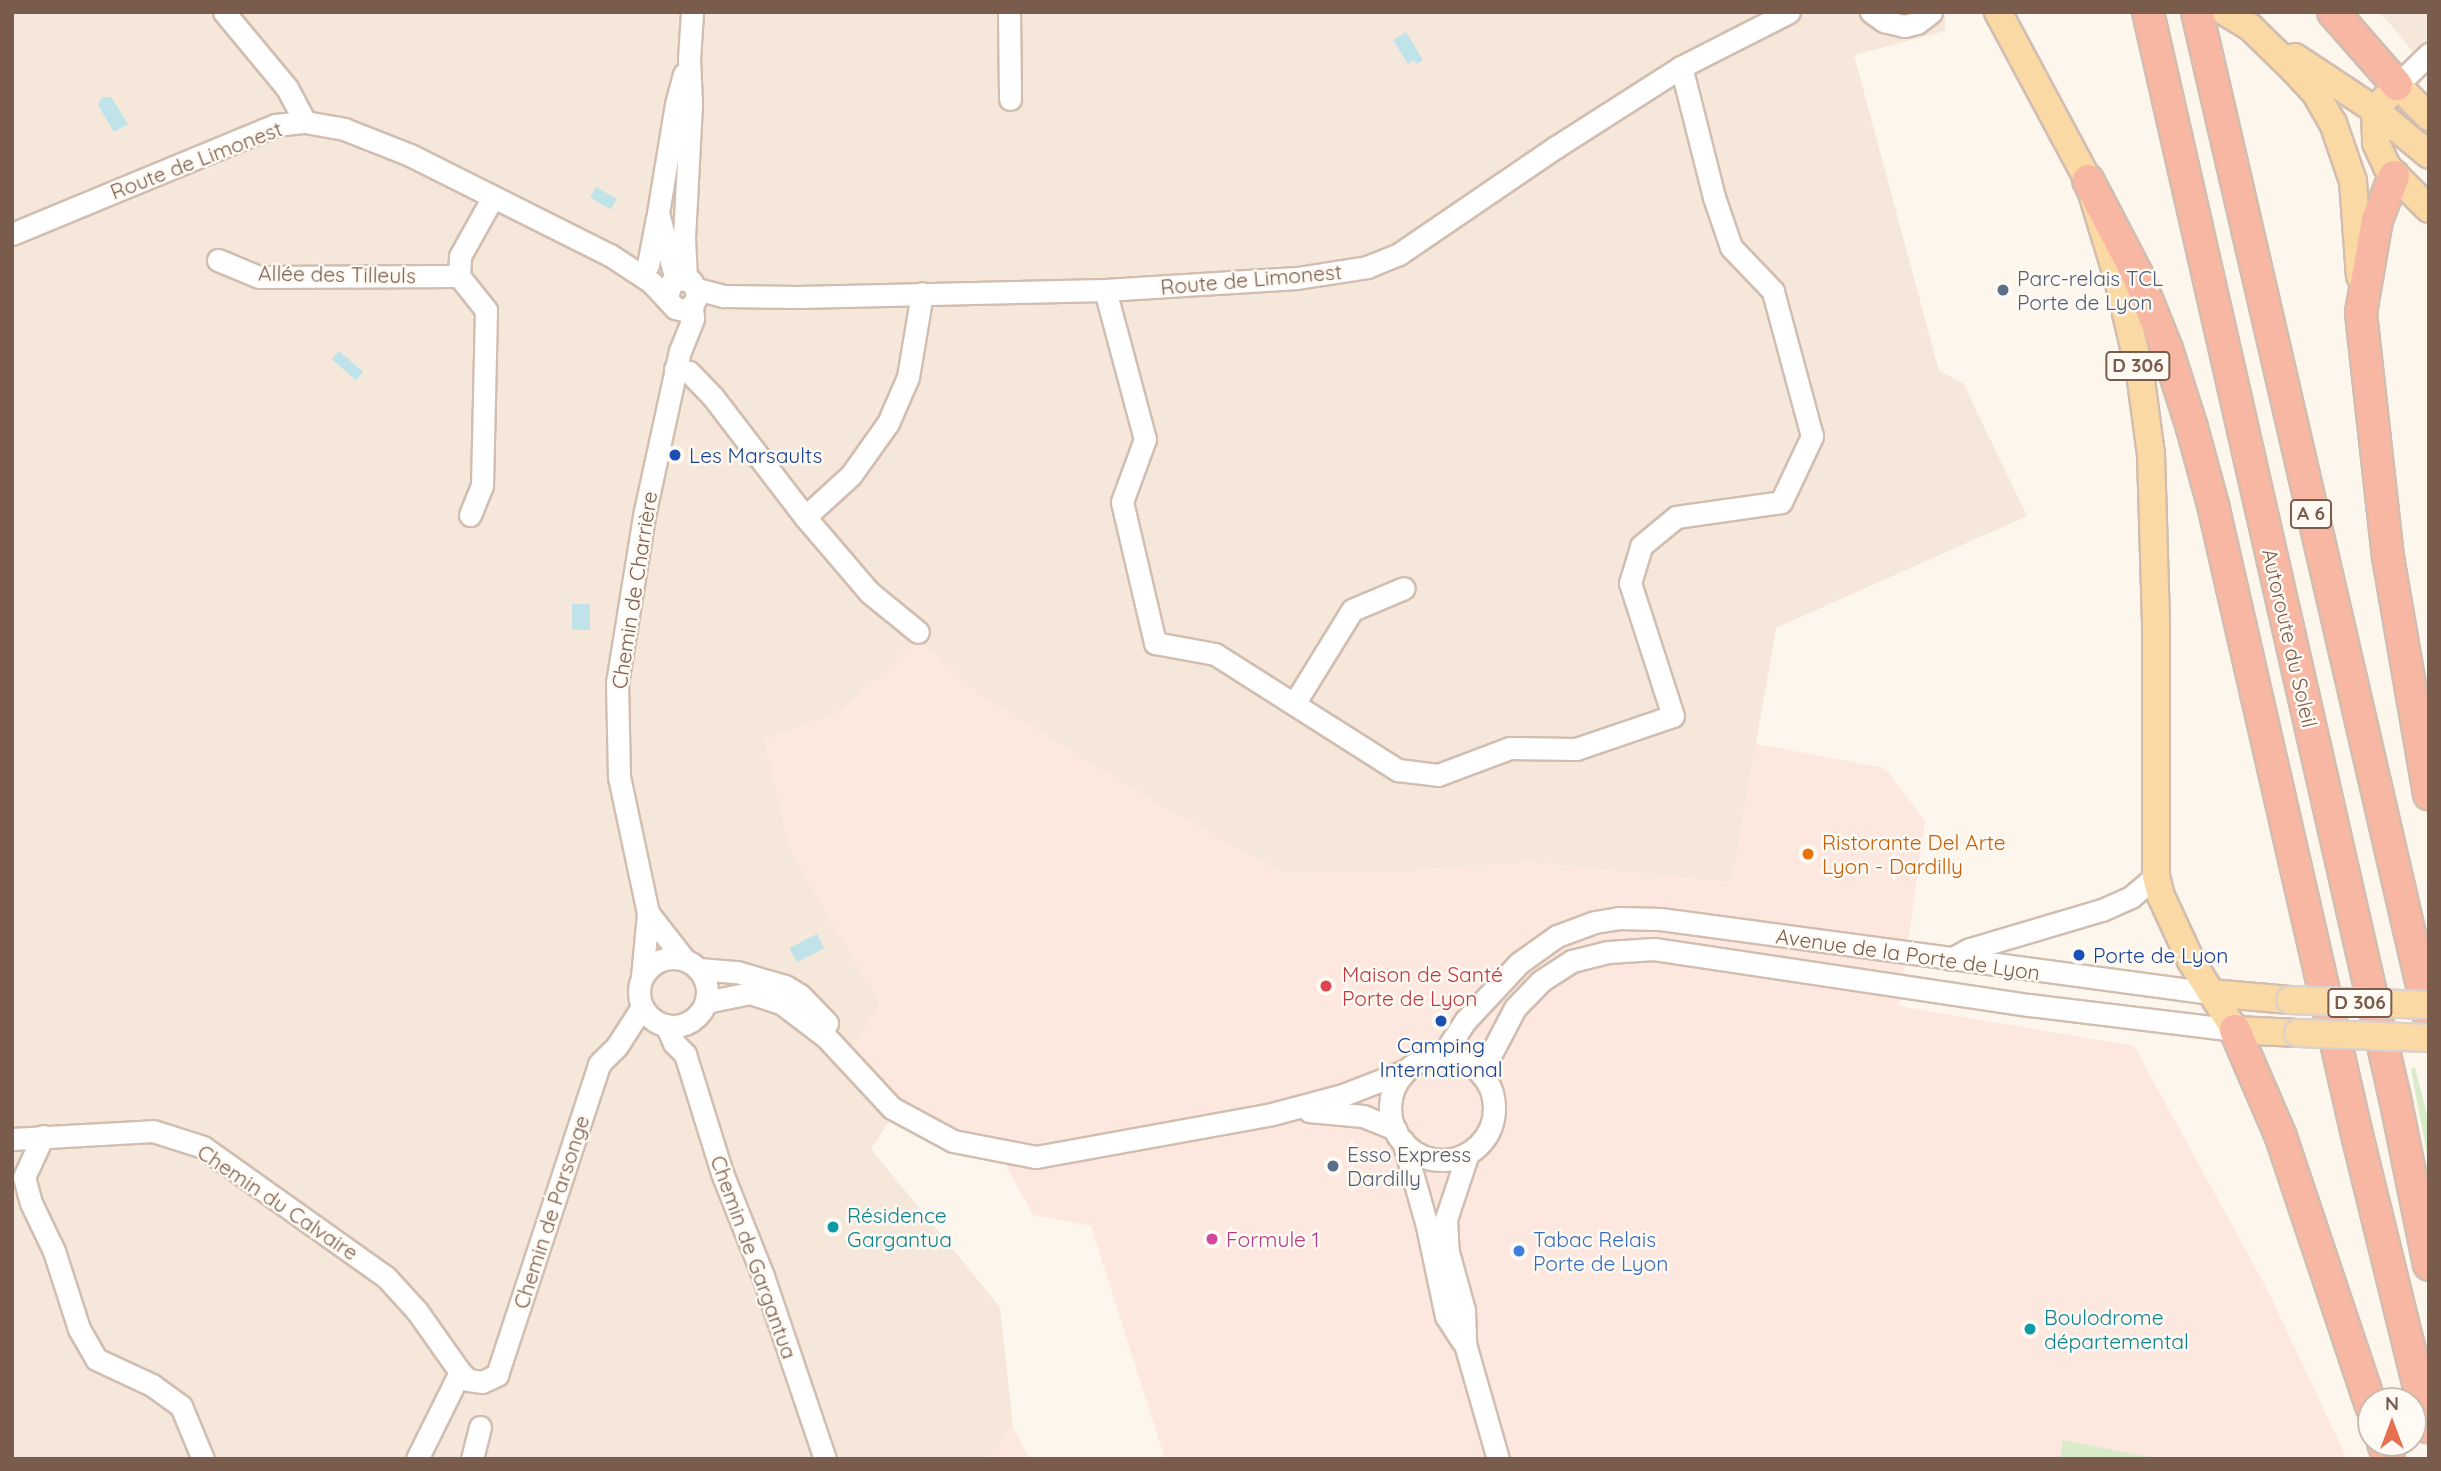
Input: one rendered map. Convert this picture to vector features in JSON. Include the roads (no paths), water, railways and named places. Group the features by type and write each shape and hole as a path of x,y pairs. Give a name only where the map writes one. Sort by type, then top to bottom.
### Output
{"highway":[{"name":"Autoroute du Soleil","path":"2148,12 2395,1098 2429,1265"},
{"name":"A 6","path":"2197,12 2429,1016"},
{"path":"2333,12 2397,85"},
{"path":"2394,176 2377,220 2361,313 2386,543 2429,794"},
{"path":"2088,180 2137,274 2167,349 2199,453 2358,1139 2429,1427"},
{"path":"2235,1030 2281,1137 2365,1387"}],"main road":[{"name":"D 306","path":"1998,12 2088,180 2130,326 2150,444 2156,624 2156,876 2175,930 2235,1030"},
{"path":"2225,12 2375,110 2429,155"},
{"path":"2250,27 2316,94 2333,123 2348,162 2357,208 2361,313"},
{"path":"2394,176 2408,135 2427,109 2397,85 2375,110 2376,143 2394,176 2429,209"},
{"name":"Avenue de la Porte de Lyon","path":"2211,992 2290,1000 2429,1005"},
{"name":"Avenue de la Porte de Lyon","path":"2235,1030 2429,1038"}],"street":[{"path":"225,12 287,88 305,122"},
{"name":"Chemin de Charrière","path":"642,976 648,912 619,777 616,704 619,663 645,511 677,360 691,104 688,59 692,12"},
{"path":"1009,12 1010,99"},
{"name":"Route de Limonest","path":"12,234 275,125 305,122 344,128 410,155 610,255 651,282 682,293 724,296 1105,290 1297,278 1367,267 1399,254 1556,147 1681,67 1789,12"},
{"path":"1871,12 1884,21 1904,26 1917,23 1931,12"},
{"path":"2397,85 2429,54"},
{"name":"Chemin de Charrière","path":"648,265 676,104 688,59"},
{"path":"1105,290 1145,439 1122,502 1155,643 1215,654 1398,770 1438,775 1510,748 1576,749 1673,716 1630,583 1641,545 1676,517 1781,502 1812,436 1773,291 1731,247 1714,197 1681,67"},
{"path":"470,515 482,486 486,310 459,276 460,256 492,197"},
{"name":"Chemin de Charrière","path":"658,213 682,293"},
{"name":"Route de Limonest","path":"610,255 648,265 682,293"},
{"name":"Allée des Tilleuls","path":"218,260 259,277 459,276"},
{"path":"806,517 851,475 888,424 908,377 922,293"},
{"path":"677,360 713,397 806,517 869,592 918,632"},
{"path":"1294,704 1352,610 1404,588"},
{"path":"1951,960 1970,949 2112,906 2131,897 2156,876"},
{"name":"Chemin de Charrière","path":"648,912 691,964"},
{"name":"Avenue de la Porte de Lyon","path":"1442,1056 1465,1021 1519,963 1557,936 1595,922 1619,918 1660,919 1951,960 2211,992"},
{"name":"Avenue de la Porte de Lyon","path":"1481,1073 1515,1008 1541,981 1572,961 1608,952 1654,949 2029,1005 2235,1030"},
{"path":"846,1059 827,1024 800,995 785,986 737,972 665,958 648,968 642,976 639,987 642,1007 662,1024 677,1026 701,1010 738,993 765,996 806,1019 892,1108 953,1141 1036,1157 1272,1114 1343,1095 1405,1072 1429,1058 1442,1056 1470,1064 1481,1073 1494,1100 1494,1116 1484,1139 1468,1153 1451,1159 1433,1159 1417,1153 1399,1135 1363,1116 1343,1112 1272,1114"},
{"path":"685,1054 707,985 691,964"},
{"name":"Chemin de Parsonge","path":"460,1372 475,1383 497,1376 599,1065 617,1046 642,1007"},
{"name":"Chemin de Parsonge","path":"617,1046 662,1024"},
{"name":"Chemin de Gargantua","path":"662,1024 685,1054 722,1173 763,1276 825,1459"},
{"path":"1405,1072 1391,1099 1399,1135 1427,1226 1446,1316 1465,1344"},
{"name":"Chemin du Calvaire","path":"12,1139 153,1131 203,1147 387,1277 417,1311 460,1372"},
{"path":"43,1136 24,1177 31,1203 54,1251 79,1329 96,1359 152,1385 181,1406 203,1459"},
{"path":"1468,1153 1446,1219 1448,1252 1464,1310 1465,1344 1498,1459"},
{"path":"418,1459 460,1372"},
{"path":"472,1459 480,1427"}],"water":[{"path":"1406,32 1423,60 1417,64 1414,60 1408,64 1393,40"},
{"path":"102,97 111,97 128,124 114,132 98,105"},
{"path":"596,187 617,199 611,209 590,197"},
{"path":"339,351 363,372 356,380 332,359"},
{"path":"572,604 590,604 590,630 572,630"},
{"path":"817,934 824,948 797,962 789,948"}],"place":[{"name":"Parc-relais TCL Porte de Lyon","path":"2003,290"},
{"name":"Les Marsaults","path":"675,455"},
{"name":"Ristorante Del Arte Lyon - Dardilly","path":"1808,854"},
{"name":"Porte de Lyon","path":"2079,955"},
{"name":"Maison de Santé Porte de Lyon","path":"1326,986"},
{"name":"Camping International","path":"1441,1021"},
{"name":"Esso Express Dardilly","path":"1333,1166"},
{"name":"Résidence Gargantua","path":"833,1227"},
{"name":"Formule 1","path":"1212,1239"},
{"name":"Tabac Relais Porte de Lyon","path":"1519,1251"},
{"name":"Boulodrome départemental","path":"2030,1329"}]}
